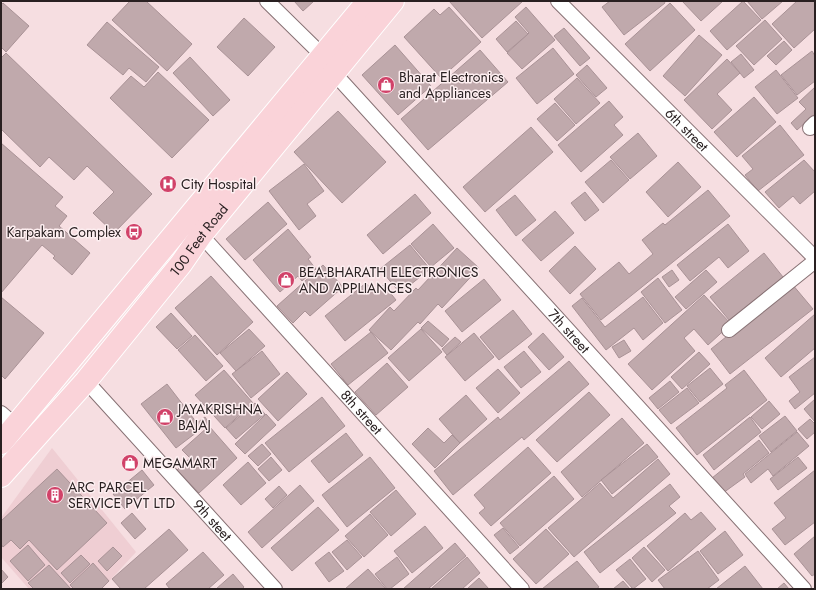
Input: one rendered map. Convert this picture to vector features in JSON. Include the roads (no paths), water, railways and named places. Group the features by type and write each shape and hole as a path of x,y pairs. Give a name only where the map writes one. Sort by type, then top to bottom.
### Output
{"main road":[{"name":"100 Feet Road","path":"1,476 86,380 181,264 329,64 368,1"},
{"name":"100 Feet Road","path":"1,443 9,419 329,64 393,1"}],"street":[{"name":"7th street","path":"267,1 329,64 804,589"},
{"name":"6th street","path":"558,1 815,259"},
{"name":"8th street","path":"201,235 522,589"},
{"path":"729,330 815,259"},
{"name":"9th steet","path":"86,380 274,589"}],"place":[{"name":"Bharat Electronics and Appliances","path":"386,85"},
{"name":"City Hospital","path":"168,184"},
{"name":"Karpakam Complex","path":"134,232"},
{"name":"BEA-BHARATH ELECTRONICS AND APPLIANCES","path":"286,280"},
{"name":"JAYAKRISHNA BAJAJ","path":"165,417"},
{"name":"MEGAMART","path":"130,463"},
{"name":"ARC PARCEL SERVICE PVT LTD","path":"55,495"}]}
